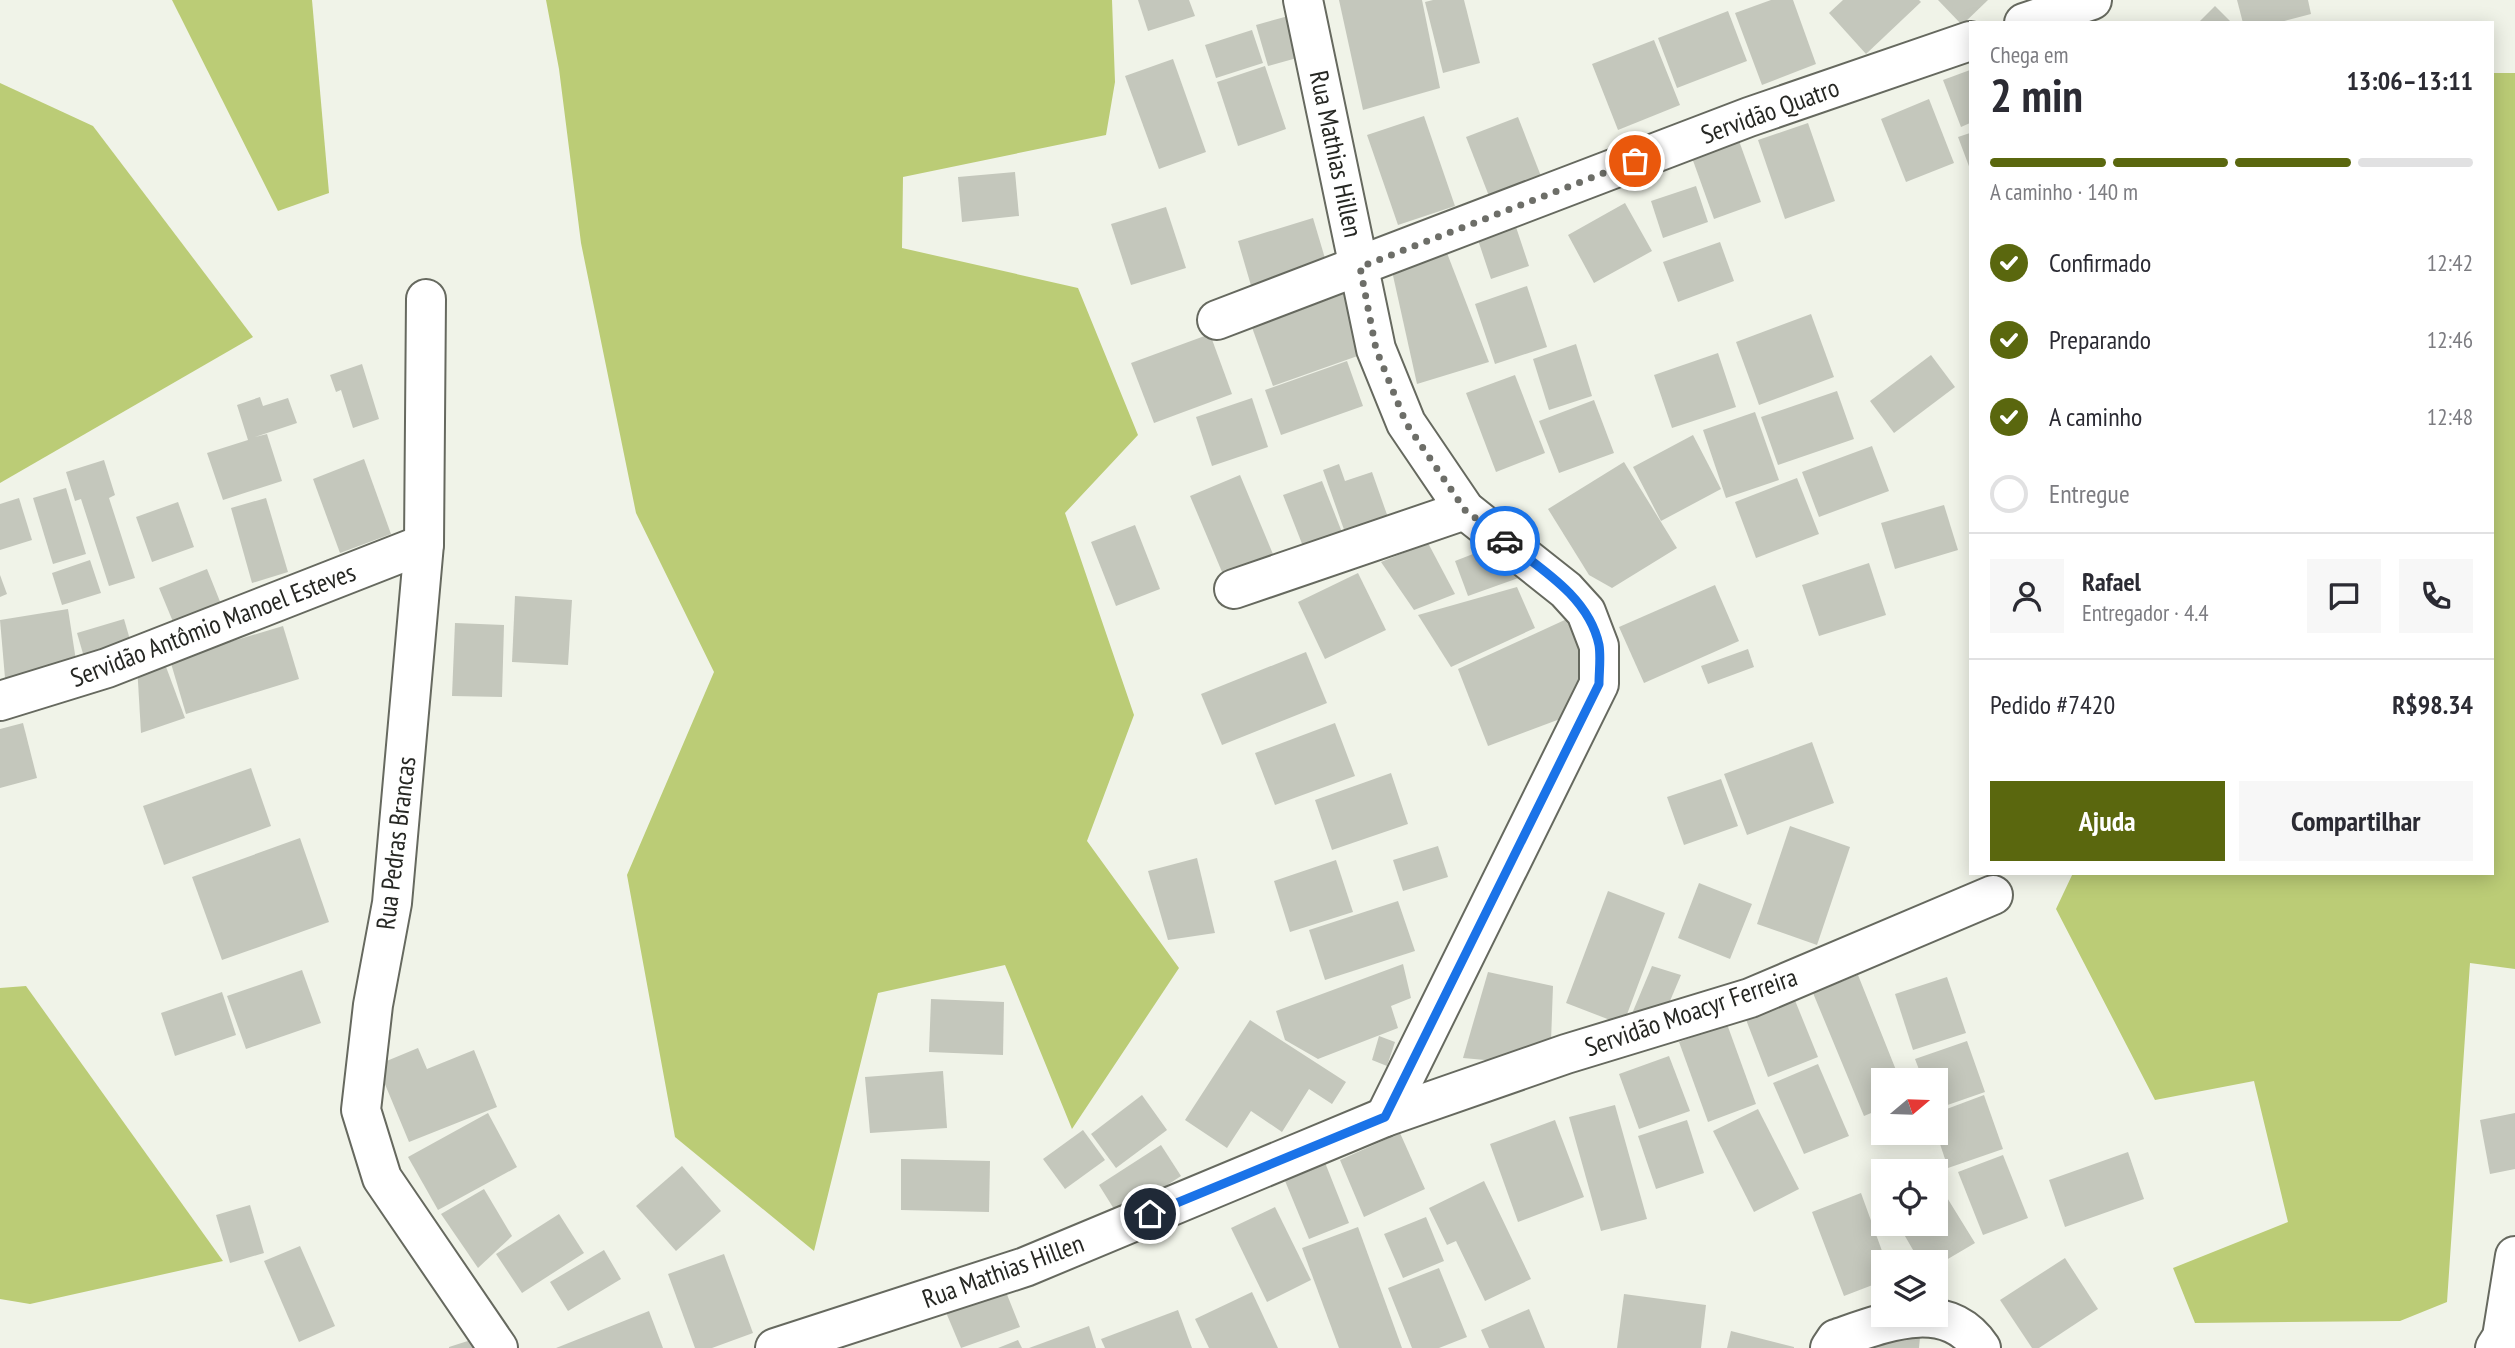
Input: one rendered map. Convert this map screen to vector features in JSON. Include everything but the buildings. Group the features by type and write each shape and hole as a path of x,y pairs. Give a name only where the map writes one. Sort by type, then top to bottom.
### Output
{"street":[{"name":"Rua Mathias Hillen","path":"775,1348 1025,1267 1385,1117 1599,684 1599,646 1586,612 1566,590 1465,510 1406,423 1376,349 1303,0"},
{"path":"2030,21 2092,0"},
{"name":"Servidão Quatro","path":"1217,320 1749,117 1969,41"},
{"name":"Rua Pedras Brancas","path":"426,299 424,544 393,890 373,1004 362,1110 382,1178 498,1348"},
{"path":"1234,589 1465,510"},
{"name":"Servidão Antômio Manoel Esteves","path":"0,701 107,668 424,544"},
{"name":"Servidão Moacyr Ferreira","path":"1385,1117 1566,1054 1750,998 1993,895"},
{"path":"2495,1348 2502,1337 2515,1256"},
{"path":"1829,1348 1836,1339 1899,1318 1936,1317 1971,1333 1981,1348"}],"green space":[{"path":"172,0 312,0 329,193 278,211"},
{"path":"546,0 1112,0 1115,82 1106,135 903,177 902,248 1078,288 1138,435 1065,513 1134,715 1087,841 1179,968 1072,1129 1005,965 878,993 814,1251 675,1137 627,875 714,672 636,513 581,243 559,69"},
{"path":"2494,73 2515,73 2515,969 2470,963 2447,1302 2400,1321 2195,1323 2173,1268 2288,1222 2254,1081 2155,1100 2056,909 2072,875 2494,875"},
{"path":"0,83 93,126 253,337 0,483"},
{"path":"26,986 223,1261 30,1304 0,1299 0,988"}],"way so far":[{"path":"1505,541 1465,510 1406,423 1376,349 1360,267 1635,161"}],"route":[{"path":"1150,1214 1385,1117 1599,684 1599,646 1586,612 1566,590 1505,541"}]}
